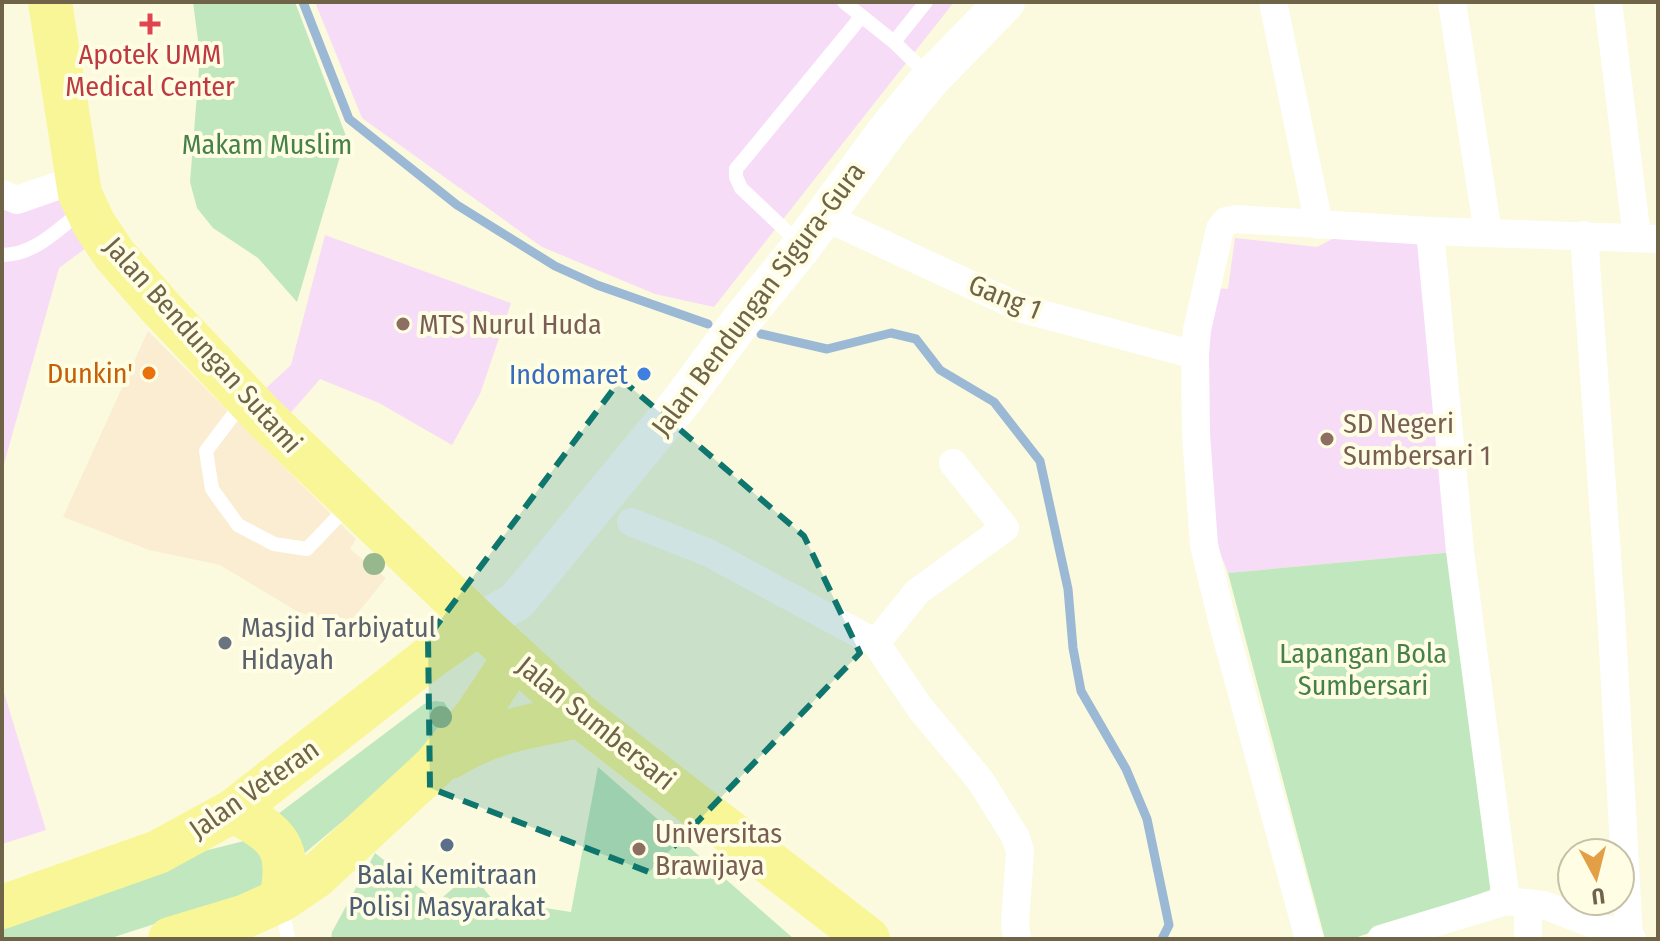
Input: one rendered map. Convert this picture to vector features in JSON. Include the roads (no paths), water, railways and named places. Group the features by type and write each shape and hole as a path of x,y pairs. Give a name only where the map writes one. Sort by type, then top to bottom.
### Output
{"main road":[{"name":"Jalan Bendungan Sutami","path":"50,2 81,194 114,254 245,399 479,623"},
{"name":"Jalan Bendungan Sigura-Gura","path":"517,601 647,445 888,130 931,78 1005,2"},
{"path":"479,623 517,601"},
{"path":"170,939 266,922 434,767 477,714 515,657 517,601"},
{"name":"Jalan Sumbersari","path":"479,623 580,716 868,939"},
{"name":"Jalan Veteran","path":"2,907 158,852 233,811 429,658 479,623"},
{"path":"434,767 471,744 506,730 580,716"},
{"path":"233,811 262,826 279,842 284,852 285,877 266,922"}],"street":[{"path":"1273,2 1319,225"},
{"path":"1452,2 1488,233"},
{"path":"1309,939 1204,545 1196,434 1195,355 1197,330 1220,229 1226,221 1237,219 1430,231 1647,238 1608,2"},
{"path":"2,194 17,200 81,194"},
{"name":"Gang 1","path":"813,231 1023,309 1195,355"},
{"path":"1430,231 1457,519 1517,902 1528,939"},
{"path":"1381,939 1517,902 1544,905 1631,938 1584,235"},
{"path":"876,643 917,592 1005,528 953,463"},
{"path":"631,522 709,553 876,643 920,708 980,780 1015,836 1020,851 1015,923 1017,939"}],"lane":[{"path":"844,2 894,42 931,78"},
{"path":"894,42 926,2"},
{"path":"813,231 741,188 736,169 861,17"},
{"path":"2,255 23,253 37,246 81,194"},
{"path":"245,399 206,451 212,489 238,525 274,544 307,549 352,502"}],"waterway":[{"path":"303,2 349,119 457,205 555,266 597,285 708,324"},
{"path":"761,334 827,349 891,333 916,339 940,370 994,402 1040,461 1068,589 1073,648 1081,691 1126,769 1147,819 1169,925 1162,939"}],"place":[{"name":"Apotek UMM Medical Center","path":"150,24"},
{"name":"MTS Nurul Huda","path":"403,324"},
{"name":"Dunkin'","path":"149,373"},
{"name":"Indomaret","path":"644,374"},
{"name":"SD Negeri Sumbersari 1","path":"1327,439"},
{"name":"Masjid Tarbiyatul Hidayah","path":"225,643"},
{"name":"Balai Kemitraan Polisi Masyarakat","path":"447,845"},
{"name":"Universitas Brawijaya","path":"639,849"}],"park label":[{"name":"Makam Muslim","path":"267,144"},
{"name":"Lapangan Bola Sumbersari","path":"1363,669"}]}
